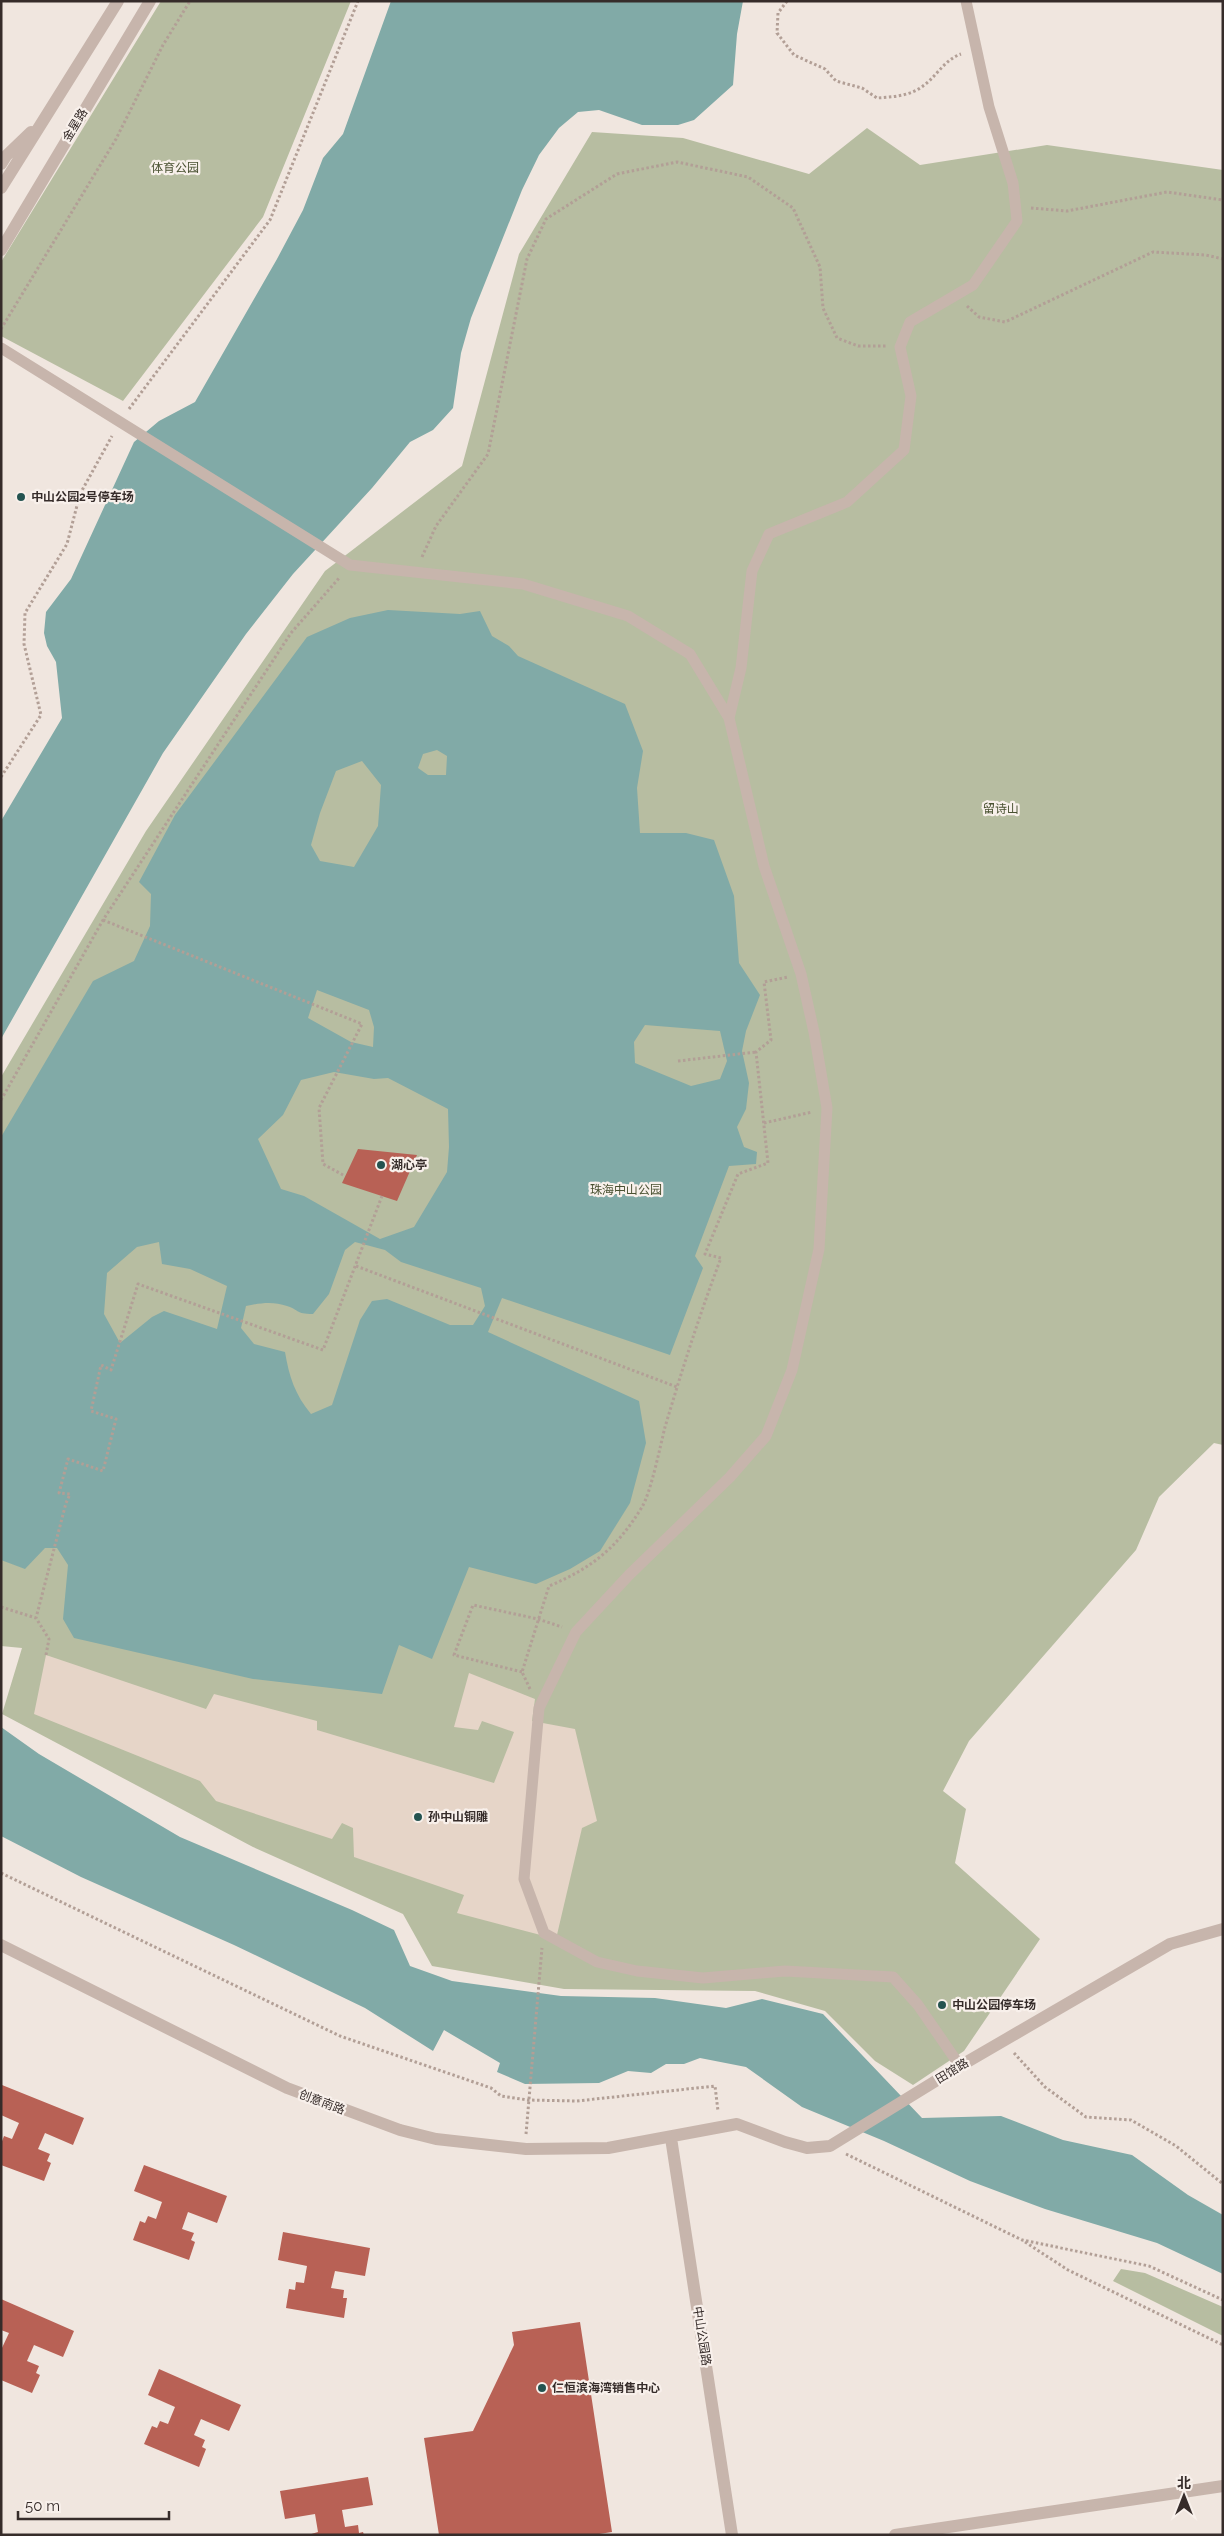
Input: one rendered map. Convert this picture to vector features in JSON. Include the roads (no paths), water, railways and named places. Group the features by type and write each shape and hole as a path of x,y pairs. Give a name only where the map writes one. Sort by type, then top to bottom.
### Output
{"street":[{"path":"1,188 118,1"},
{"name":"金星路","path":"1,250 150,1"},
{"path":"1,164 6,156 45,118"},
{"name":"田馆路","path":"671,2138 737,2124 807,2148 830,2146 960,2066 1170,1944 1223,1929"},
{"name":"创意南路","path":"1,1945 287,2088 400,2130 436,2139 526,2149 608,2148 671,2138"},
{"name":"中山公园路","path":"671,2138 732,2535"},
{"path":"895,2535 1223,2486"}],"lane":[{"path":"729,718 741,668 752,571 769,534 847,502 904,450 911,396 900,347 910,322 973,285 1017,222 1013,184 988,107 966,1"},
{"path":"1,348 350,565 523,584 628,616 690,654 729,718 764,866 801,974 828,1108 819,1249 792,1370 766,1436 730,1477 629,1575 576,1632 539,1708 524,1879 544,1933 597,1962 637,1971 703,1978 785,1971 893,1977 918,2005 960,2066"}],"water":[{"path":"391,1 743,1 737,34 733,85 694,120 678,125 642,125 599,110 578,112 559,128 539,155 522,190 471,318 461,353 453,408 433,430 410,442 372,488 293,574 246,634 163,753 1,1039 1,821 62,718 56,662 47,646 44,633 46,612 71,579 134,442 159,421 195,402 277,259 303,210 323,158 343,134"},
{"path":"388,610 460,614 480,611 492,636 509,646 518,656 625,704 643,751 637,788 640,833 686,833 714,840 734,896 739,963 760,995 746,1031 742,1051 749,1083 746,1109 737,1127 744,1147 757,1152 756,1164 729,1166 695,1256 703,1268 670,1355 502,1298 488,1332 639,1401 646,1443 630,1503 600,1551 570,1569 536,1584 469,1567 432,1659 399,1645 382,1694 253,1679 74,1638 63,1619 68,1565 57,1548 45,1548 25,1569 1,1560 1,1137 93,981 134,961 150,926 151,894 139,882 175,815 307,637 350,618","holes":["437,750 447,756 446,775 428,775 418,768 423,754","362,761 381,785 378,826 354,867 320,861 311,845 320,813 336,771","317,990 369,1010 374,1027 373,1047 351,1042 308,1018","645,1025 720,1031 727,1061 720,1079 691,1086 635,1063 634,1042","334,1072 374,1079 388,1078 448,1109 449,1147 447,1172 414,1227 380,1239 304,1196 281,1189 258,1139 283,1115 301,1080","159,1242 162,1264 190,1269 227,1286 217,1329 164,1311 152,1317 120,1343 104,1314 107,1273 137,1247","355,1242 385,1250 401,1262 481,1288 485,1306 473,1325 450,1325 387,1299 372,1301 360,1320 332,1405 311,1414 301,1400 294,1385 288,1369 285,1352 254,1344 241,1328 246,1306 261,1303 277,1303 291,1307 300,1313 313,1314 329,1294 345,1250"]},
{"path":"1,1727 39,1754 180,1837 352,1910 394,1930 410,1966 452,1981 561,1996 655,1998 726,2008 762,1999 823,2014 922,2118 1001,2116 1063,2140 1132,2155 1188,2195 1223,2215 1223,2274 1157,2243 1045,2209 970,2181 884,2141 802,2107 746,2067 700,2058 684,2064 666,2064 651,2073 628,2071 599,2083 525,2084 497,2072 500,2063 444,2030 433,2051 365,2008 234,1945 81,1877 1,1836"}],"place":[{"name":"中山公园2号停车场","path":"21,497"},
{"name":"湖心亭","path":"381,1165"},
{"name":"孙中山铜雕","path":"418,1817"},
{"name":"中山公园停车场","path":"942,2005"},
{"name":"仁恒滨海湾销售中心","path":"542,2388"}],"park label":[{"name":"体育公园","path":"175,168"},
{"name":"留诗山","path":"1001,809"},
{"name":"珠海中山公园","path":"626,1190"}]}
